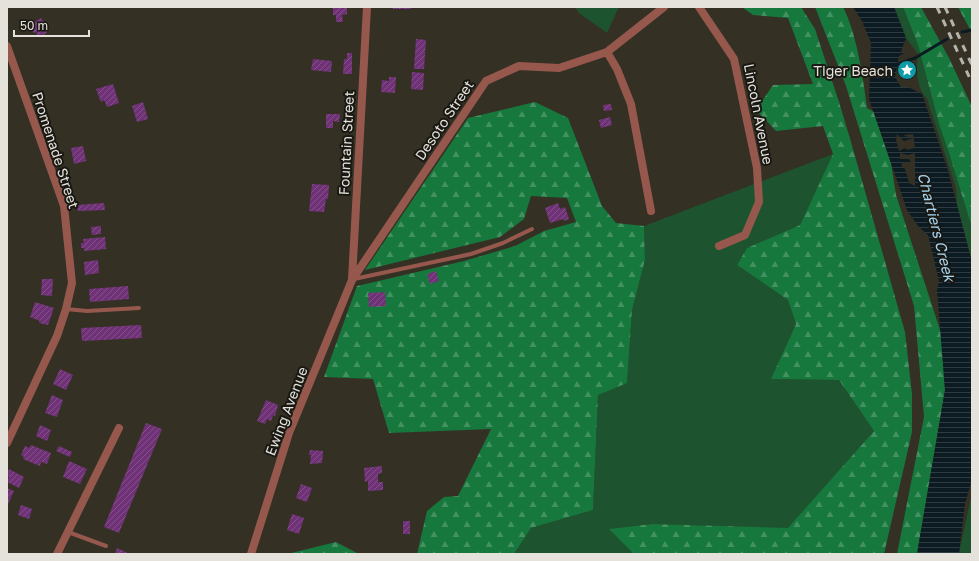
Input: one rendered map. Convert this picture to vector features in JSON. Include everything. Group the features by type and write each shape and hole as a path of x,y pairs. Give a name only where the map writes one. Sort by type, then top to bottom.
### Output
{"street":[{"name":"Fountain Street","path":"352,280 367,7"},
{"name":"Desoto Street","path":"352,280 486,81 519,66 559,68 607,52 664,7"},
{"name":"Lincoln Avenue","path":"699,7 734,59 757,168 759,202 745,235 719,246"},
{"name":"Promenade Street","path":"7,46 64,206 72,283 66,309 57,336 7,444"},
{"path":"607,52 617,68 630,104 651,212"},
{"name":"Ewing Avenue","path":"251,554 289,433 352,280"},
{"path":"56,554 118,428"}],"lane":[{"path":"352,280 471,254 503,243 532,229"},
{"path":"66,309 87,311 139,308"},
{"path":"67,532 106,546"}],"green space":[{"path":"575,7 619,7 607,33 579,13"},
{"path":"742,7 801,7 815,29 851,142 905,332 912,394 912,432 884,554 634,554 609,529 652,524 788,528 874,431 839,380 771,379 796,324 788,300 737,265 747,248 800,225 833,154 823,126 776,131 756,110 773,85 813,84 788,18 753,15"},
{"path":"815,7 843,7 848,18 859,56 867,108 874,112 891,163 896,195 942,336 945,390 917,554 897,554 924,417 914,306 846,86"},
{"path":"894,7 903,7 918,45 939,124 972,228 972,262 957,205 956,188 927,99 919,84 917,71 918,54 906,38"},
{"path":"903,7 921,7 949,58 972,107 972,228 939,124 918,45"},
{"path":"958,7 972,7 972,33"},
{"path":"535,102 568,118 602,206 616,223 644,226 645,260 632,310 627,383 598,395 593,510 531,528 514,554 417,554 427,511 444,497 458,496 491,429 389,433 373,379 324,377 357,286 464,261 515,246 544,231 576,222 567,198 531,196 524,219 500,237 365,270 468,118"},
{"path":"833,154 800,225 747,248 737,265 788,300 796,324 772,379 839,380 874,431 788,529 652,524 610,529 632,552 638,554 514,554 531,528 593,510 598,394 627,383 632,310 645,260 644,226"},
{"path":"972,493 972,554 959,554 959,553"},
{"path":"336,542 359,554 287,554"}],"water":[{"name":"Chartiers Creek","path":"853,7 894,7 906,38 901,51 904,53 899,56 895,77 901,87 908,87 922,94 947,167 972,262 972,479 965,504 959,554 917,554 945,390 937,291 939,281 928,235 918,226 907,210 869,99 871,43 862,21","holes":["897,134 904,141 913,138 904,135 913,134 915,148 907,150 905,148 899,151 896,140","900,153 908,155 915,153 915,186 909,183 905,169 901,165 903,162 911,162 909,159 900,159"]}],"building":[{"path":"347,7 347,14 342,15 343,22 336,22 336,15 333,15 333,8"},
{"path":"393,7 411,7 411,9 393,9"},
{"path":"41,18 49,31 38,36 36,32 34,33 31,29 33,28 31,24"},
{"path":"416,39 426,40 424,69 414,69"},
{"path":"347,53 352,53 352,74 343,74 344,59 347,59"},
{"path":"313,59 332,61 331,72 311,70"},
{"path":"412,72 424,73 423,90 411,89"},
{"path":"389,77 396,77 395,93 381,92 382,80 389,81"},
{"path":"113,84 119,103 107,107 104,100 101,102 96,89"},
{"path":"143,102 148,119 137,122 132,106"},
{"path":"611,104 612,110 604,111 603,105"},
{"path":"326,114 340,114 339,122 333,121 333,128 326,128"},
{"path":"610,117 612,125 601,128 599,120"},
{"path":"83,146 86,161 74,164 71,148"},
{"path":"312,184 329,185 328,199 326,199 324,212 309,211"},
{"path":"104,203 105,210 78,211 77,205"},
{"path":"558,203 560,209 565,207 569,219 564,221 563,219 550,223 545,208"},
{"path":"101,226 101,234 92,235 91,227"},
{"path":"105,237 106,249 84,251 84,248 81,248 81,243 84,243 83,239"},
{"path":"98,260 99,273 85,275 84,262"},
{"path":"436,271 439,281 430,284 427,274"},
{"path":"42,279 53,279 52,296 41,295"},
{"path":"128,286 129,299 90,302 89,289"},
{"path":"385,292 386,306 369,307 368,293"},
{"path":"35,302 54,308 48,325 39,323 40,321 30,317"},
{"path":"141,325 142,338 82,341 81,328"},
{"path":"60,369 73,375 66,390 53,384"},
{"path":"52,395 63,400 57,417 45,413"},
{"path":"266,400 278,405 275,416 273,415 271,421 267,419 265,424 257,421"},
{"path":"146,423 162,429 119,533 104,527"},
{"path":"40,425 51,430 47,441 36,436"},
{"path":"31,445 51,453 47,464 41,462 40,466 23,459 24,457 21,455 25,446 29,448"},
{"path":"59,446 72,452 70,457 56,451"},
{"path":"310,450 323,451 322,463 310,464"},
{"path":"69,461 87,469 80,484 63,477"},
{"path":"382,466 382,473 378,474 378,482 383,482 383,490 368,491 368,481 365,482 364,468"},
{"path":"9,469 24,477 19,488 7,482 9,477 7,476"},
{"path":"301,484 312,488 307,502 296,498"},
{"path":"7,488 14,491 8,504 7,503"},
{"path":"21,505 32,509 29,519 18,515"},
{"path":"292,514 304,518 299,534 287,530"},
{"path":"403,521 410,521 410,534 403,534"},
{"path":"117,548 130,554 115,554"}],"waterway":[{"path":"962,32 972,30"},
{"path":"895,65 915,58 947,39"}],"railway":[{"path":"937,7 972,83"},
{"path":"945,7 972,65"}],"place":[{"name":"Tiger Beach","path":"907,70"}]}
